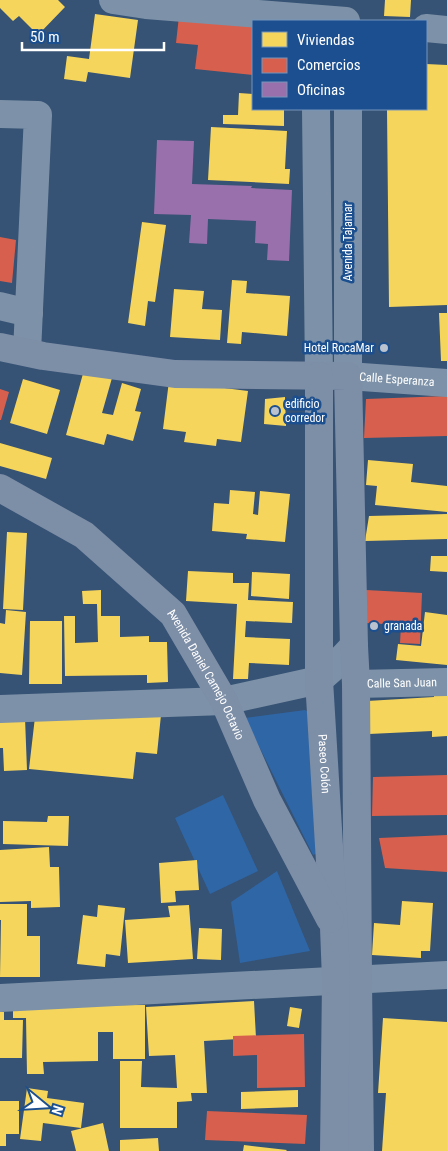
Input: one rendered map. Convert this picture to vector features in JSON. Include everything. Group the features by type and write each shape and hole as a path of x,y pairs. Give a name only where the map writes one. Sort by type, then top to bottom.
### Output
{"main road":[{"path":"0,347 43,356 175,374 348,376"},
{"name":"Paseo Colón","path":"319,376 319,680 334,928 347,980 360,1151"},
{"name":"Paseo Colón","path":"334,1151 347,980 356,684 348,376"},
{"name":"Avenida Daniel Camejo Octavio","path":"0,488 84,535 173,614 224,701 267,800 334,928"}],"street":[{"path":"112,0 146,5 315,13 343,20"},
{"path":"347,20 348,0"},
{"path":"427,28 447,30"},
{"path":"316,110 319,376"},
{"name":"Avenida Tajamar","path":"348,110 348,376"},
{"path":"0,114 38,115 27,352"},
{"path":"0,306 29,313"},
{"name":"Calle Esperanza","path":"348,376 447,383"},
{"path":"0,709 224,701 319,680 354,646"},
{"name":"Calle San Juan","path":"356,684 447,682"},
{"path":"0,998 447,975"}],"shaded area":[{"path":"305,710 320,720 321,852 313,855 245,718"},
{"path":"223,795 258,871 210,894 175,818"},
{"path":"277,871 310,951 240,963 231,902"}],"building: Viviendas":[{"path":"0,0 58,0 65,7 38,35 19,16 13,21 0,8"},
{"path":"385,0 411,0 410,17 384,16"},
{"path":"95,14 138,20 130,78 88,72 86,82 64,79 67,56 89,59"},
{"path":"427,64 447,65 447,305 389,307 387,110 427,110"},
{"path":"239,93 252,94 252,110 284,110 284,126 223,124 223,115 238,115"},
{"path":"211,127 287,131 285,169 290,169 289,184 208,180"},
{"path":"142,222 166,225 155,302 148,301 145,326 128,323"},
{"path":"232,280 247,281 246,293 290,296 287,336 242,332 241,344 227,343"},
{"path":"174,289 204,291 202,309 222,310 220,340 170,337"},
{"path":"439,313 447,313 447,361 441,361"},
{"path":"84,370 112,378 102,413 113,415 122,383 141,389 135,411 141,412 133,441 107,434 104,445 66,435"},
{"path":"23,379 60,390 47,434 10,423"},
{"path":"169,381 248,391 241,442 217,439 216,446 184,442 186,432 163,429"},
{"name":"edificio corredor","path":"285,397 286,426 264,424 265,399"},
{"path":"0,443 52,458 46,479 0,466"},
{"path":"368,460 413,464 411,482 447,486 447,512 375,505 377,486 366,485"},
{"path":"230,490 255,492 253,514 258,515 260,491 290,494 285,542 246,539 247,534 212,531 214,503 229,504"},
{"path":"447,514 447,539 365,541 369,516"},
{"path":"7,532 27,533 23,610 3,609"},
{"path":"431,556 447,556 447,572 430,571"},
{"path":"188,571 233,573 233,583 249,583 248,600 293,602 292,623 246,621 245,637 290,639 289,665 249,663 248,679 233,679 237,604 186,601"},
{"path":"252,572 290,574 289,599 251,596"},
{"path":"101,590 101,616 120,616 120,637 149,636 149,642 167,642 168,682 147,683 147,675 65,676 64,616 75,616 75,643 98,642 97,604 83,604 82,591"},
{"path":"6,610 26,612 22,675 0,673 0,623 5,624"},
{"path":"425,612 447,615 447,665 396,660 398,644 421,646"},
{"path":"30,621 62,621 62,684 29,684"},
{"path":"447,694 447,736 432,737 432,731 369,734 367,701 434,697 434,695"},
{"path":"161,715 157,754 136,752 133,779 29,769 35,717"},
{"path":"25,718 27,770 4,771 3,748 0,748 0,719"},
{"path":"48,816 69,816 68,846 3,844 3,821 47,822"},
{"path":"49,847 50,867 59,867 60,907 31,908 31,901 0,902 0,850"},
{"path":"197,860 199,890 175,891 176,902 161,903 159,863"},
{"path":"402,901 433,903 430,951 421,951 421,958 372,955 374,923 400,925"},
{"path":"0,904 27,904 27,936 40,936 40,977 0,977"},
{"path":"98,905 125,908 120,956 106,954 105,967 77,964 83,915 97,917"},
{"path":"189,905 193,959 128,963 125,920 170,917 168,906"},
{"path":"199,928 222,929 221,960 197,959"},
{"path":"254,1001 256,1038 204,1041 207,1093 191,1093 192,1101 177,1102 177,1128 120,1128 120,1061 142,1061 141,1087 177,1088 175,1055 149,1056 146,1007"},
{"path":"145,1005 145,1059 113,1059 113,1032 98,1032 98,1061 43,1062 44,1074 27,1074 26,1018 13,1018 13,1006"},
{"path":"290,1007 302,1009 299,1028 287,1026"},
{"path":"0,1012 4,1012 4,1020 23,1020 22,1058 0,1058"},
{"path":"383,1018 447,1022 447,1151 382,1151 386,1093 378,1093"},
{"path":"27,1088 48,1091 47,1098 84,1103 81,1128 43,1123 41,1141 20,1139"},
{"path":"298,1090 298,1107 241,1109 241,1092"},
{"path":"0,1101 19,1101 19,1134 6,1134 6,1146 0,1146"},
{"path":"103,1123 109,1151 76,1151 71,1131"},
{"path":"158,1138 159,1151 120,1151 120,1140"},
{"path":"244,1145 287,1150 243,1151"}],"building: Comercios":[{"path":"179,16 252,24 252,75 195,69 198,45 176,43"},
{"path":"0,237 16,240 12,283 0,281"},
{"path":"0,389 9,392 1,420 0,420"},
{"path":"447,396 447,436 364,438 366,399"},
{"path":"366,590 422,593 420,644 400,643 401,625 365,623"},
{"path":"447,775 447,815 372,816 373,777"},
{"path":"447,835 447,872 385,868 379,838"},
{"path":"304,1034 305,1087 257,1088 257,1055 233,1056 233,1036"},
{"path":"207,1111 307,1115 305,1144 205,1140"}],"building: Oficinas":[{"path":"157,140 194,141 192,184 252,186 251,188 292,190 289,261 267,260 268,244 255,243 256,221 208,219 207,244 189,243 191,215 154,214"}],"place":[{"name":"Hotel RocaMar","path":"384,348"},
{"name":"edificio corredor","path":"275,411"},
{"name":"granada","path":"374,626"}]}
